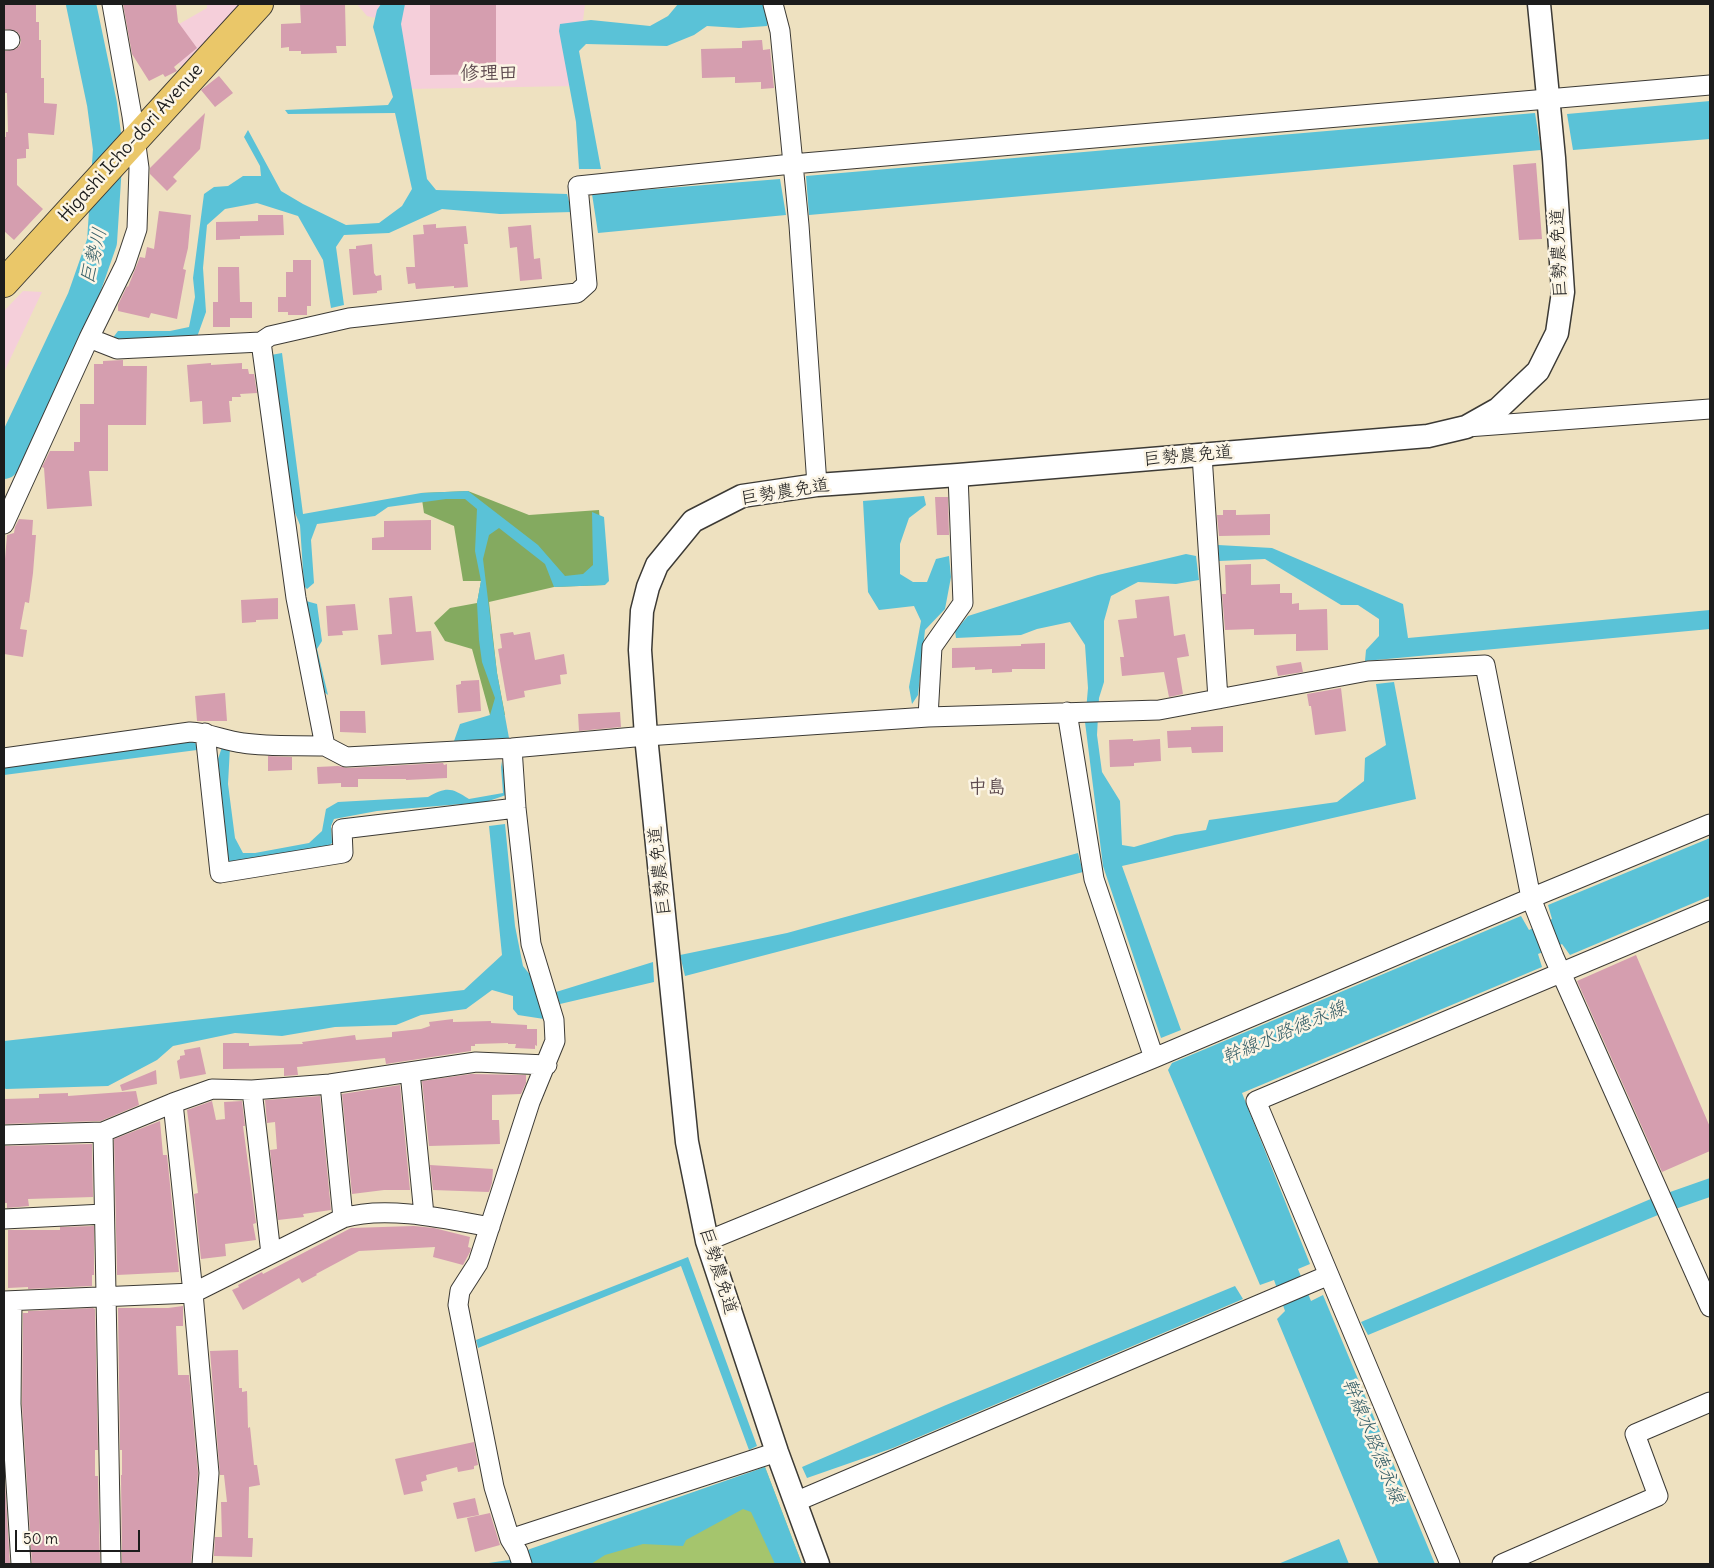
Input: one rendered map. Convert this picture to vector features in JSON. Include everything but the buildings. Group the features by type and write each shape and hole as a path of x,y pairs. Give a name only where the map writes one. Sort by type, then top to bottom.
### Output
{"main road":[{"name":"Higashi Icho-dori Avenue","path":"4,283 259,4"}],"street":[{"path":"4,524 88,338 124,264 137,230 139,168 112,4"},
{"path":"773,4 780,31 798,225 817,485"},
{"name":"巨勢農免道","path":"818,1564 777,1452 707,1241 687,1142 646,736 640,650 642,610 648,587 657,565 693,521 742,496 817,485 1428,436 1466,427 1498,409 1538,372 1556,332 1563,292 1554,158 1540,4"},
{"path":"88,338 117,348 262,342 270,336 349,318 577,293 587,284 578,186 792,164 1710,85"},
{"path":"262,342 296,598 325,746"},
{"path":"1466,427 1710,409"},
{"path":"1202,455 1218,699"},
{"path":"928,717 932,647 963,603 958,475"},
{"path":"4,758 190,732 205,733 244,744 325,746 346,757 512,748 646,736 928,717 1159,710 1368,671 1485,665 1533,904 1670,1215 1704,1278 1710,1307"},
{"path":"1073,712 1094,879 1154,1058"},
{"path":"205,733 220,873 343,853 342,829 516,808"},
{"path":"512,748 516,808 531,944 554,1020 555,1041 547,1065 530,1102 478,1263 460,1292 458,1305 494,1487 516,1552 777,1452"},
{"path":"707,1241 1533,904 1710,824"},
{"path":"1450,1564 1256,1100 1558,964 1710,910"},
{"path":"4,1135 103,1132 212,1089 252,1090 330,1084 476,1062 547,1065"},
{"path":"410,1072 424,1215"},
{"path":"330,1084 343,1218"},
{"path":"252,1090 271,1254"},
{"path":"173,1103 193,1293 209,1473 202,1564"},
{"path":"103,1132 111,1564"},
{"path":"21,1564 10,1404 8,1301 193,1293 343,1218 360,1213 424,1215 490,1227"},
{"path":"4,1219 104,1214"},
{"path":"795,1502 1329,1275"},
{"path":"1502,1564 1658,1496 1636,1434 1710,1402"}],"shaded area":[{"path":"207,4 242,4 182,68 160,35 207,8"},
{"path":"357,4 381,4 375,18 367,16"},
{"path":"398,4 585,4 575,86 407,89"},
{"path":"23,291 42,292 4,372 4,311"}],"green space":[{"path":"468,491 529,515 599,510 605,585 554,587 489,602 497,673 505,715 490,715 472,649 445,641 434,623 450,608 477,603 481,581 463,581 454,526 424,513 421,493"},
{"path":"765,1467 802,1564 533,1564"}],"water":[{"path":"381,4 405,4 401,24 427,179 436,190 567,194 572,212 500,214 442,209 389,233 344,235 336,247 344,305 331,308 323,260 298,216 257,203 225,209 207,225 203,268 206,312 197,337 112,339 118,331 170,331 189,327 195,297 193,278 204,194 214,187 228,186 243,176 261,176 260,166 244,137 248,130 281,191 303,204 346,225 379,223 402,206 412,189 395,113 288,114 285,110 388,105 393,97 373,27 377,10"},
{"path":"678,4 764,4 769,17 767,26 739,28 707,26 694,35 667,46 586,44 579,51 601,169 579,169 576,122 559,31 560,24 591,20 650,26 668,16"},
{"path":"1710,101 1710,139 1573,150 1567,114"},
{"path":"1535,113 1541,150 809,215 806,176"},
{"path":"780,179 786,215 598,233 592,194"},
{"path":"282,353 303,514 421,493 468,491 538,545 565,576 583,574 593,565 592,512 604,517 609,581 605,585 554,587 545,564 499,528 489,535 483,559 497,673 509,738 454,741 460,724 490,715 495,698 482,662 479,640 477,603 481,581 475,551 477,509 465,499 446,499 388,507 375,516 317,524 311,540 314,583 307,589 304,586 300,525 289,498 271,355"},
{"path":"924,496 926,505 909,518 900,544 900,574 913,582 927,582 936,559 949,556 951,577 945,609 925,630 918,695 912,704 909,687 921,621 914,606 879,610 868,592 863,501"},
{"path":"1218,545 1272,548 1403,604 1408,638 1710,610 1710,629 1365,661 1366,650 1379,636 1379,619 1358,605 1341,605 1265,559 1219,561"},
{"path":"1186,554 1196,556 1199,580 1176,584 1138,582 1111,596 1104,621 1104,682 1099,698 1097,735 1102,772 1120,801 1122,845 1134,847 1175,835 1206,830 1209,820 1337,802 1364,781 1365,758 1386,745 1376,684 1394,682 1416,799 1122,866 1181,1030 1161,1038 1103,866 1085,722 1088,688 1085,645 1070,622 1037,629 1021,635 956,638 955,631 968,616 1098,575"},
{"path":"306,601 317,604 322,641 317,649 328,695 324,692"},
{"path":"195,741 197,750 4,775 4,765"},
{"path":"223,744 230,747 228,784 235,838 243,853 255,853 309,843 322,831 326,809 338,802 428,797 445,790 458,792 469,799 503,793 502,761 506,795 486,802 377,811 334,819 331,826 332,843 326,848 229,865 218,759"},
{"path":"505,824 515,926 523,966 531,976 544,1019 518,1015 513,1009 513,996 492,990 466,1009 421,1015 396,1025 335,1027 282,1036 235,1033 173,1046 157,1060 108,1086 4,1088 4,1041 464,990 502,955 489,826"},
{"name":"幹線水路徳永線","path":"1710,838 1710,896 1570,955 1562,944 1538,954 1542,967 1242,1093 1310,1264 1298,1269 1311,1301 1323,1295 1435,1564 1379,1564 1277,1319 1285,1311 1274,1280 1260,1285 1168,1070 1172,1063 1521,916 1529,930 1552,919 1548,905"},
{"path":"1078,853 1083,872 685,976 680,955 787,933"},
{"path":"653,962 654,982 560,1004 556,992"},
{"path":"1710,1178 1710,1197 1658,1215 1368,1335 1361,1322 1653,1198"},
{"path":"688,1257 757,1446 749,1450 681,1266 478,1348 476,1340"},
{"path":"1235,1286 1243,1299 893,1448 807,1478 802,1467 946,1405"},
{"path":"765,1467 802,1564 775,1564 751,1512 743,1509 686,1540 683,1546 643,1544 605,1555 591,1564 482,1564 509,1560 530,1549"},
{"path":"1339,1539 1349,1564 1278,1564"}],"waterway":[{"name":"巨勢川","path":"4,464 82,299 102,242 108,149 102,104 81,4"}],"district":[{"name":"修理田","path":"489,74"},
{"name":"中島","path":"987,788"}]}
